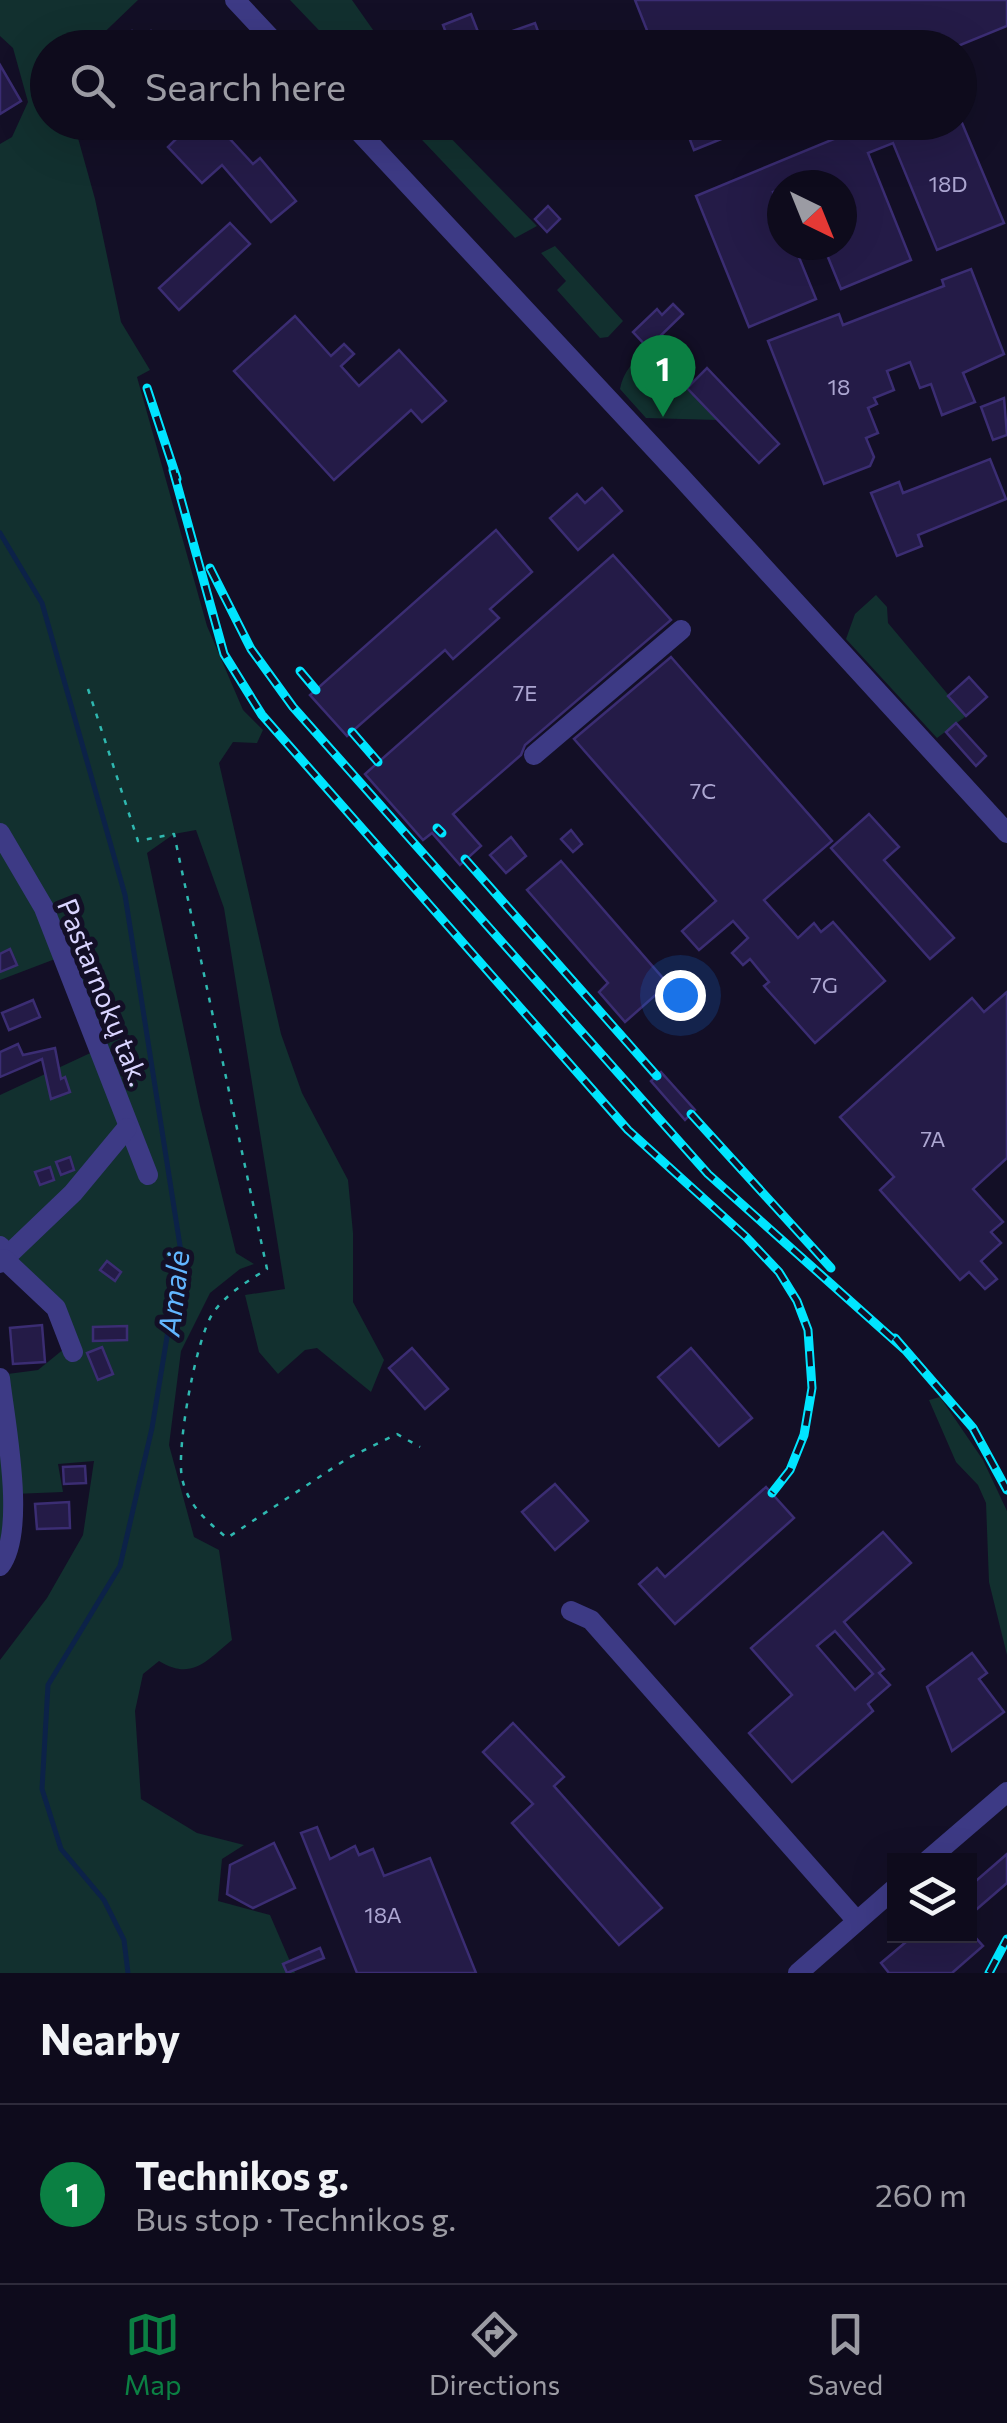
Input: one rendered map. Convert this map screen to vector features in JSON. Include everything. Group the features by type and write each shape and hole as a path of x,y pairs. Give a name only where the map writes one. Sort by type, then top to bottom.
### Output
{"street":[{"path":"235,0 263,30"},
{"path":"367,140 1007,833"},
{"path":"534,755 681,630"},
{"name":"Pastarnokų tak.","path":"0,833 44,908 148,1175"},
{"path":"73,1352 56,1308 35,1284 1,1256 73,1192 127,1128"},
{"path":"0,1378 15,1520 6,1558 0,1566"},
{"path":"571,1610 591,1620 858,1922"},
{"path":"936,1853 1007,1792"},
{"path":"798,1973 887,1895"}],"path":[{"path":"88,689 138,841 174,834 267,1269 239,1286 212,1314 185,1412 182,1478 198,1513 227,1538 364,1450 397,1434 420,1446"}],"green space":[{"path":"0,0 138,0 107,30 30,30 30,140 79,140 121,322 150,370 137,377 207,626 243,710 263,730 257,743 233,742 219,763 281,1034 302,1093 348,1180 353,1302 384,1360 371,1392 317,1348 305,1350 278,1374 259,1352 245,1295 285,1289 224,908 196,830 174,834 147,853 200,1106 236,1253 254,1264 240,1269 210,1293 181,1351 169,1445 194,1537 219,1550 232,1640 198,1666 181,1669 159,1661 143,1674 135,1711 141,1799 197,1833 244,1845 222,1859 218,1901 270,1915 295,1973 0,1973 0,1660 47,1598 83,1535 94,1461 58,1464 63,1492 13,1494 0,1566 0,1375 38,1370 70,1344 56,1308 0,1263 0,1095 99,1049 63,956 0,980 0,144 12,137 28,102 13,48 0,36"},
{"path":"290,0 352,0 373,30 319,30"},
{"path":"422,140 453,140 537,226 515,238"},
{"path":"555,246 623,321 608,337 600,338 557,290 566,281 541,253"},
{"path":"648,348 718,420 646,418 620,389 627,371"},
{"path":"876,595 887,607 888,623 966,716 937,738 846,639 855,614"},
{"path":"940,1397 983,1460 1007,1511 1007,1655 989,1582 986,1503 978,1485 956,1462 929,1400"}],"building":[{"path":"635,0 1007,0 1007,26 977,38 977,30 647,30"},
{"path":"471,14 477,30 445,30 443,25"},
{"path":"535,23 538,30 515,30"},
{"path":"0,65 21,101 0,114"},
{"path":"175,140 231,140 253,164 260,158 296,201 271,222 222,165 202,183 168,147"},
{"path":"690,140 719,140 694,150"},
{"path":"831,140 969,140 1004,223 937,250 893,143 868,153 911,260 841,289 829,260 857,260 857,170 767,170 767,260 800,260 816,299 749,327 696,196"},
{"path":"548,206 560,219 547,232 535,219"},
{"path":"230,223 250,244 179,310 159,288"},
{"path":"971,269 1004,354 963,373 975,402 942,415 931,384 920,388 910,362 887,371 894,390 874,398 877,404 868,408 878,433 866,438 874,457 870,466 824,484 768,341 839,314 843,325 944,286 942,280"},
{"path":"673,304 683,314 648,348 633,332 657,309 662,315"},
{"path":"295,316 331,356 344,344 354,354 341,366 359,386 399,350 446,401 422,422 411,410 334,480 234,371"},
{"path":"707,368 779,444 759,463 687,388"},
{"path":"1004,398 1007,435 993,440 981,407"},
{"path":"990,459 1006,499 918,535 922,546 897,556 871,493 899,482 903,493"},
{"path":"602,488 622,511 578,550 550,518 577,494 585,503"},
{"path":"496,530 532,572 490,609 499,618 453,659 445,650 347,736 310,695"},
{"path":"613,555 671,620 525,745 521,755 453,814 481,846 460,865 432,833 423,840 365,774"},
{"path":"671,657 832,841 764,900 798,938 814,923 821,932 833,922 885,981 815,1043 764,986 769,982 750,959 743,965 732,953 748,938 733,921 699,950 682,931 716,901 574,739"},
{"path":"969,677 987,697 966,716 948,696"},
{"path":"956,723 986,756 976,766 946,732"},
{"path":"869,814 899,847 884,860 954,938 930,959 831,848"},
{"path":"571,830 582,844 573,852 561,839"},
{"path":"511,837 526,856 506,873 490,855"},
{"path":"561,861 668,984 625,1022 599,992 608,983 527,890"},
{"path":"10,949 17,965 0,972 0,954"},
{"path":"1007,992 1007,1158 973,1189 1003,1222 991,1232 1001,1243 981,1261 997,1279 985,1289 969,1272 960,1280 880,1190 894,1177 840,1117 972,998 984,1012"},
{"path":"33,1000 40,1017 9,1030 2,1013"},
{"path":"18,1044 23,1055 55,1048 61,1079 65,1077 70,1092 51,1099 42,1059 0,1077 0,1052"},
{"path":"661,1072 695,1110 685,1120 651,1081"},
{"path":"70,1157 74,1170 61,1175 56,1162"},
{"path":"50,1167 54,1180 40,1185 35,1172"},
{"path":"107,1261 121,1272 115,1281 100,1270"},
{"path":"42,1325 45,1362 13,1364 10,1328"},
{"path":"127,1326 127,1340 93,1341 93,1327"},
{"path":"102,1347 113,1374 98,1380 87,1353"},
{"path":"412,1348 448,1389 425,1409 389,1368"},
{"path":"691,1348 752,1418 719,1446 658,1377"},
{"path":"85,1466 86,1483 64,1484 63,1467"},
{"path":"555,1484 588,1521 555,1550 522,1512"},
{"path":"766,1487 794,1518 675,1624 639,1584 657,1568 665,1577"},
{"path":"69,1502 70,1528 37,1529 35,1504"},
{"path":"883,1532 911,1563 844,1622 884,1669 879,1673 890,1685 868,1704 873,1711 792,1782 749,1733 792,1695 751,1648","holes":["835,1631 873,1674 855,1690 817,1646"]},
{"path":"972,1653 987,1673 979,1679 1004,1712 952,1751 927,1687"},
{"path":"513,1723 564,1777 554,1786 662,1908 619,1945 512,1823 533,1804 483,1752"},
{"path":"317,1827 330,1859 355,1846 359,1855 373,1849 384,1876 430,1858 476,1973 357,1973 301,1833"},
{"path":"274,1843 295,1888 253,1908 227,1894 230,1865"},
{"path":"1007,1854 1007,1883 977,1909 977,1880"},
{"path":"977,1939 983,1946 952,1973 889,1973 881,1963 905,1943 977,1943"},
{"path":"320,1948 324,1958 287,1973 283,1964"}],"waterway":[{"name":"Amalė","path":"0,533 42,603 125,895 181,1252 152,1428 120,1566 48,1685 42,1789 61,1849 104,1900 124,1940 128,1973"}],"railway":[{"path":"147,388 177,479"},
{"path":"173,470 224,654 262,715 628,1130 746,1237 779,1272 797,1301 808,1330 812,1388 804,1435 790,1470 772,1493"},
{"path":"210,568 251,649 293,707 708,1174 904,1349"},
{"path":"300,671 316,690"},
{"path":"352,732 378,762"},
{"path":"437,828 442,833"},
{"path":"465,859 657,1076"},
{"path":"691,1114 831,1268"},
{"path":"895,1338 973,1428 1007,1490"},
{"path":"989,1973 1007,1939"}],"place":[{"name":"Technikos g.","path":"663,417"}]}
